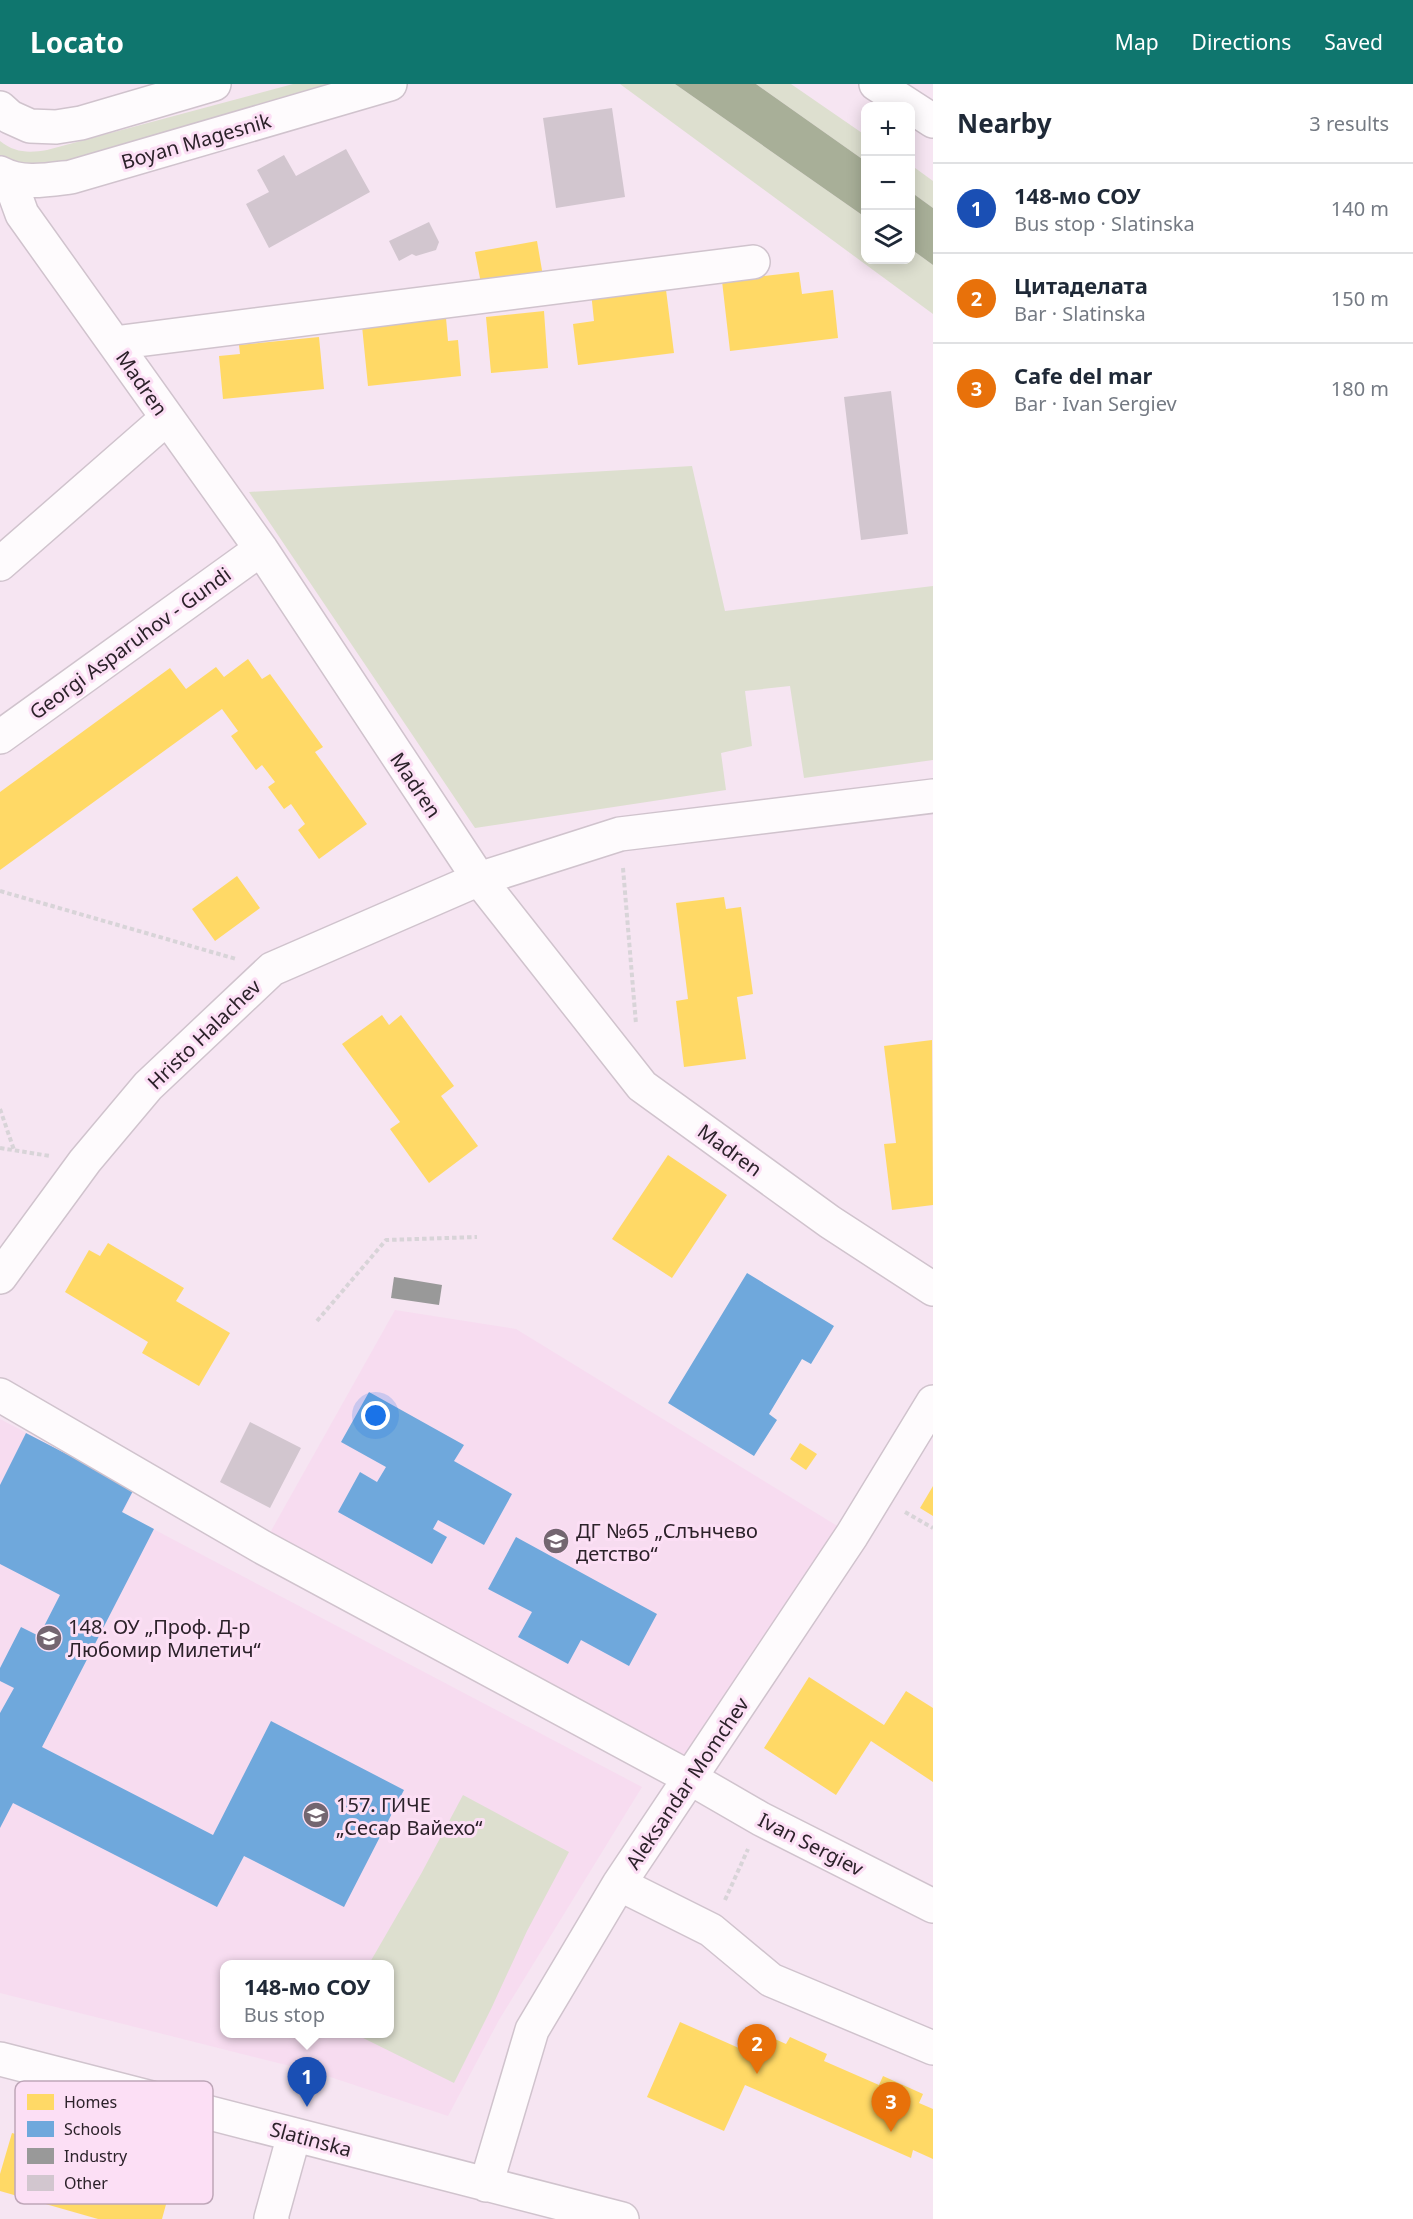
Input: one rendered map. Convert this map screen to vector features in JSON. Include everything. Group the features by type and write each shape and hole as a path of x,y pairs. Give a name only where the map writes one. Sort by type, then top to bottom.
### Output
{"street":[{"path":"0,108 10,117 30,126 56,127 81,123 214,84"},
{"name":"Boyan Magesnik","path":"5,176 39,182 71,177 390,84"},
{"path":"876,84 933,121"},
{"name":"Madren","path":"5,176 22,214 261,549 479,879 642,1086 830,1222 933,1289"},
{"path":"114,343 753,262"},
{"path":"0,564 167,418"},
{"name":"Georgi Asparuhov - Gundi","path":"0,737 261,549"},
{"name":"Hristo Halachev","path":"0,1277 85,1161 148,1086 272,969 479,879 620,834 933,796"},
{"name":"Ivan Sergiev","path":"0,1395 261,1547 690,1778 761,1819 933,1906"},
{"name":"Aleksandar Momchev","path":"486,2185 532,2030 620,1884 852,1535 933,1402"},
{"path":"620,1884 711,1930 771,1980 933,2048"},
{"name":"Slatinska","path":"0,2059 85,2081"},
{"name":"Slatinska","path":"213,2114 622,2219"},
{"path":"272,2219 294,2135"}],"path":[{"path":"620,834 637,1029"},
{"path":"0,891 272,969"},
{"path":"0,1109 14,1150"},
{"path":"0,1148 85,1161"},
{"path":"317,1321 386,1240 477,1238"},
{"path":"711,1930 761,1819"}],"shaded area":[{"path":"293,84 345,84 45,167 0,162 0,141 11,148 22,151 47,150"},
{"path":"620,84 675,84 861,214 861,261"},
{"path":"675,84 756,84 861,158 861,214"},
{"path":"756,84 791,84 861,132 861,158"},
{"path":"915,168 933,181 933,208 915,195"},
{"path":"915,195 933,208 933,265 915,252"},
{"path":"915,252 933,265 933,314 865,264 915,264"},
{"path":"692,466 725,611 933,586 933,760 804,778 790,686 745,691 752,746 721,753 726,790 475,828 249,492"},
{"name":"ДГ №65 „Слънчево детство“","path":"395,1310 516,1329 852,1535 690,1778 262,1547"},
{"name":"157. ГИЧЕ „Сесар Вайехо“","path":"0,1419 134,1489 123,1513 642,1787 499,2020 448,2116 318,2073 0,1993"},
{"path":"463,1795 569,1852 527,1931 454,2083 363,2038 394,2038 394,1960 371,1960"}],"building: Homes":[{"path":"537,241 544,282 483,294 475,252"},
{"path":"799,272 802,294 833,290 838,338 730,351 722,281"},
{"path":"665,282 674,353 578,365 573,324 594,321 591,292"},
{"path":"544,311 548,368 491,373 486,317"},
{"path":"446,318 448,341 458,340 461,376 368,386 362,326"},
{"path":"319,337 324,389 223,399 219,356 240,354 239,345"},
{"path":"248,659 262,679 270,674 323,747 315,752 367,824 319,859 298,830 305,824 291,804 284,809 268,787 275,782 262,765 256,770 231,736 238,731 222,709 0,870 0,792 170,668 186,689 216,667 224,677"},
{"path":"237,876 260,908 215,941 192,909"},
{"path":"724,897 726,909 741,907 753,994 737,997 746,1059 684,1067 676,1001 688,999 676,903"},
{"path":"382,1015 389,1025 401,1015 454,1086 441,1096 478,1146 429,1183 390,1129 400,1122 342,1044"},
{"path":"932,1040 933,1205 892,1210 884,1144 896,1143 884,1046"},
{"path":"668,1155 727,1195 672,1278 612,1239"},
{"path":"108,1243 184,1288 176,1301 230,1333 199,1386 142,1353 148,1342 65,1292 89,1250 100,1256"},
{"path":"800,1443 817,1454 806,1470 790,1459"},
{"path":"933,1486 933,1516 920,1508"},
{"path":"809,1677 884,1725 906,1691 933,1708 933,1782 871,1741 836,1795 764,1748"},
{"path":"680,2022 757,2056 766,2035 786,2044 790,2037 827,2054 824,2061 879,2085 883,2076 923,2094 919,2103 933,2109 933,2159 913,2150 911,2158 745,2085 724,2131 647,2097"},
{"path":"12,2133 15,2134 15,2195 0,2191 0,2174"},
{"path":"46,2204 166,2204 162,2219 98,2219"}],"building: Schools":[{"path":"747,1273 834,1326 811,1364 802,1359 769,1414 777,1420 754,1456 668,1403"},
{"path":"369,1392 464,1445 454,1461 512,1494 484,1545 438,1520 433,1529 447,1537 432,1564 338,1512 360,1472 377,1482 386,1467 341,1442"},
{"path":"26,1433 134,1489 122,1512 154,1529 42,1747 213,1835 271,1721 404,1790 344,1907 244,1856 217,1907 13,1803 0,1828 0,1713 14,1688 0,1681 0,1668 21,1627 39,1636 60,1595 0,1564 0,1485"},
{"path":"516,1537 657,1614 629,1666 581,1640 568,1664 518,1637 532,1612 488,1589"}],"building: Industry":[{"path":"394,1277 442,1285 439,1305 391,1298"}],"building: Other":[{"path":"612,108 625,197 556,208 543,118"},
{"path":"346,149 370,192 269,248 246,204 269,192 257,170 284,155 296,176"},
{"path":"429,222 439,242 436,250 416,256 412,254 399,261 389,241"},
{"path":"891,391 908,534 861,540 844,397"},
{"path":"250,1422 301,1448 270,1508 220,1482"}],"place":[{"name":"ДГ №65 „Слънчево детство“","path":"556,1541"},
{"name":"148. ОУ „Проф. Д-р Любомир Милетич“","path":"49,1638"},
{"name":"157. ГИЧЕ „Сесар Вайехо“","path":"316,1815"},
{"name":"Цитаделата","path":"757,2074"},
{"name":"148-мо СОУ","path":"307,2107"},
{"name":"Cafe del mar","path":"891,2132"}]}
